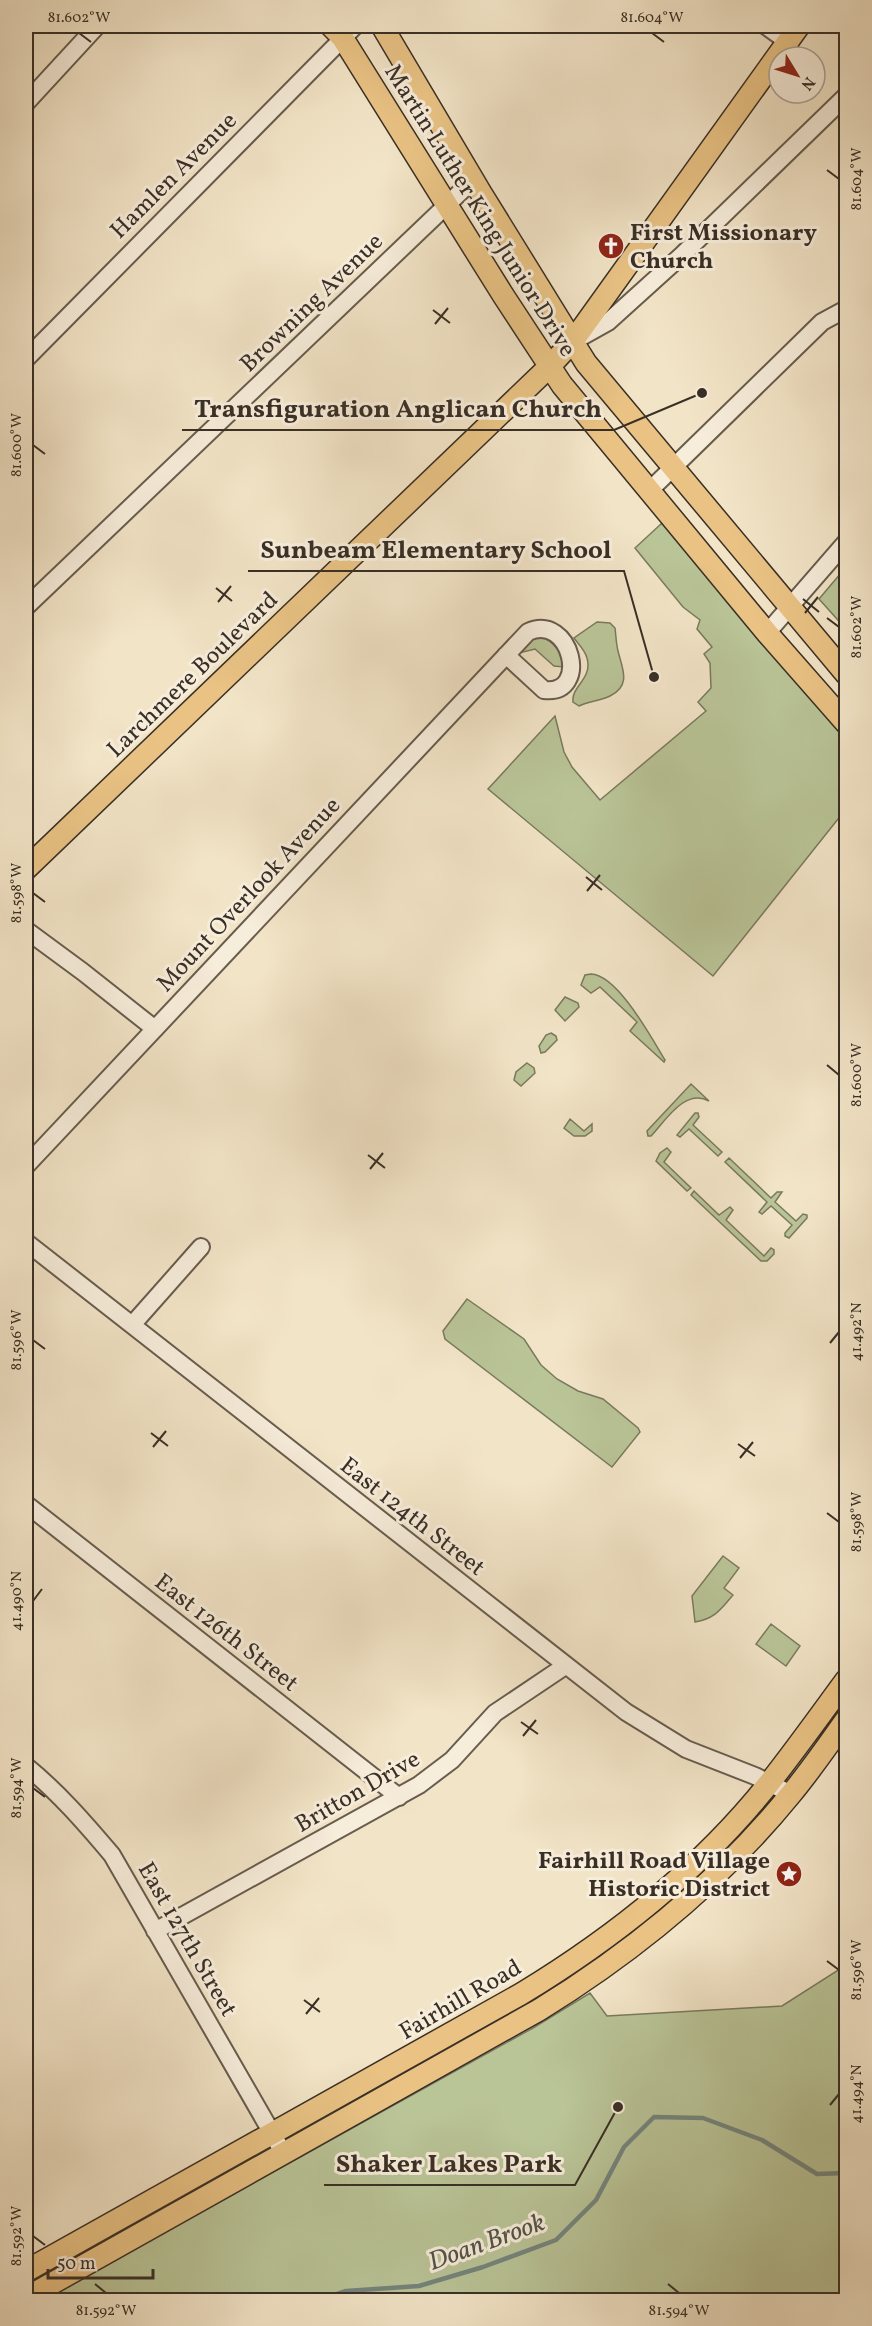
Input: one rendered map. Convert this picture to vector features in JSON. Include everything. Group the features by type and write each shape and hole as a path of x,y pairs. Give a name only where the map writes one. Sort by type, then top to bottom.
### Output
{"main road":[{"name":"Martin Luther King Junior Drive","path":"382,26 473,180 592,371 846,674"},
{"name":"Martin Luther King Junior Drive","path":"343,30 448,206 549,367 767,633 846,723"},
{"name":"Larchmere Boulevard","path":"26,869 549,367 573,341 793,33"},
{"name":"Fairhill Road","path":"26,2271 565,1968 613,1935 660,1896 710,1848 769,1783 846,1680"},
{"name":"Fairhill Road","path":"26,2298 583,1983 629,1950 676,1911 730,1860 791,1794 846,1720"},
{"path":"660,1896 676,1911"}],"street":[{"path":"26,103 97,26"},
{"path":"766,26 793,33"},
{"name":"Hamlen Avenue","path":"26,359 343,30"},
{"path":"573,341 598,330 616,315 681,256 846,96"},
{"name":"Browning Avenue","path":"26,607 473,180"},
{"path":"649,491 822,322 846,309"},
{"path":"767,633 846,542"},
{"name":"Mount Overlook Avenue","path":"26,1166 506,655"},
{"path":"26,930 155,1029"},
{"name":"East 124th Street","path":"26,1242 626,1712 664,1737 700,1755 791,1794"},
{"path":"132,1325 201,1247"},
{"name":"East 126th Street","path":"26,1504 399,1797"},
{"name":"Britton Drive","path":"155,1931 399,1797 452,1760 495,1713 565,1666"},
{"name":"East 127th Street","path":"26,1766 80,1817 112,1855 284,2154"}],"green space":[{"path":"662,523 846,736 846,809 713,976 488,789 555,716 564,752 572,767 600,800 706,711 698,702 711,688 710,663 704,654 712,647 697,629 700,620 683,607 635,548"},
{"path":"846,567 846,629 819,599"},
{"path":"597,622 610,623 615,628 623,681 617,692 610,696 579,706 573,702 573,696 585,677 588,665 585,652 574,638"},
{"path":"541,636 557,648 564,667 554,666 535,649 519,653 533,638"},
{"path":"585,975 601,977 623,996 652,1038 664,1062 630,1031 637,1022 600,987 591,993 581,985"},
{"path":"565,997 578,1003 579,1007 565,1021 555,1010"},
{"path":"551,1033 556,1036 557,1040 541,1053 539,1046 546,1035"},
{"path":"527,1063 534,1068 535,1073 521,1086 514,1080 516,1072"},
{"path":"691,1084 709,1101 700,1098 684,1102 651,1136 648,1136 647,1131"},
{"path":"695,1113 698,1113 699,1117 693,1125 722,1152 718,1156 689,1129 680,1137 677,1135"},
{"path":"570,1119 584,1131 592,1124 592,1131 585,1136 574,1136 564,1128"},
{"path":"667,1148 671,1152 664,1162 691,1188 687,1191 656,1161 660,1153"},
{"path":"729,1158 771,1198 777,1192 782,1192 775,1202 796,1221 803,1214 807,1215 807,1218 789,1238 785,1236 785,1233 792,1225 771,1206 762,1214 759,1212 767,1202 725,1162"},
{"path":"694,1191 719,1215 730,1207 733,1210 726,1220 764,1256 771,1248 774,1254 767,1261 761,1261 691,1195"},
{"path":"467,1299 524,1339 541,1365 557,1379 578,1391 603,1399 638,1428 640,1432 612,1467 445,1339 443,1331"},
{"path":"723,1556 739,1568 724,1588 733,1595 713,1616 695,1622 692,1596"},
{"path":"771,1624 800,1646 786,1666 756,1644"},
{"path":"846,1692 846,1704 791,1778 786,1774"},
{"path":"767,1799 769,1802 767,1806 734,1842 688,1887 675,1898 673,1897"},
{"path":"659,1908 663,1913 529,2006 297,2136 294,2131"},
{"path":"846,1965 846,2300 42,2300 533,2028 590,1993 607,2016 782,2006"},
{"path":"257,2150 261,2156 26,2288 26,2280"}],"waterway":[{"name":"Doan Brook","path":"320,2300 346,2291 419,2286 483,2267 556,2240 596,2200 624,2147 654,2117 703,2118 762,2140 817,2174 846,2173"}],"place":[{"name":"First Missionary Church","path":"611,246"},
{"name":"Transfiguration Anglican Church","path":"702,393"},
{"name":"Sunbeam Elementary School","path":"654,677"},
{"name":"Fairhill Road Village Historic District","path":"789,1874"},
{"name":"Shaker Lakes Park","path":"618,2107"}]}
